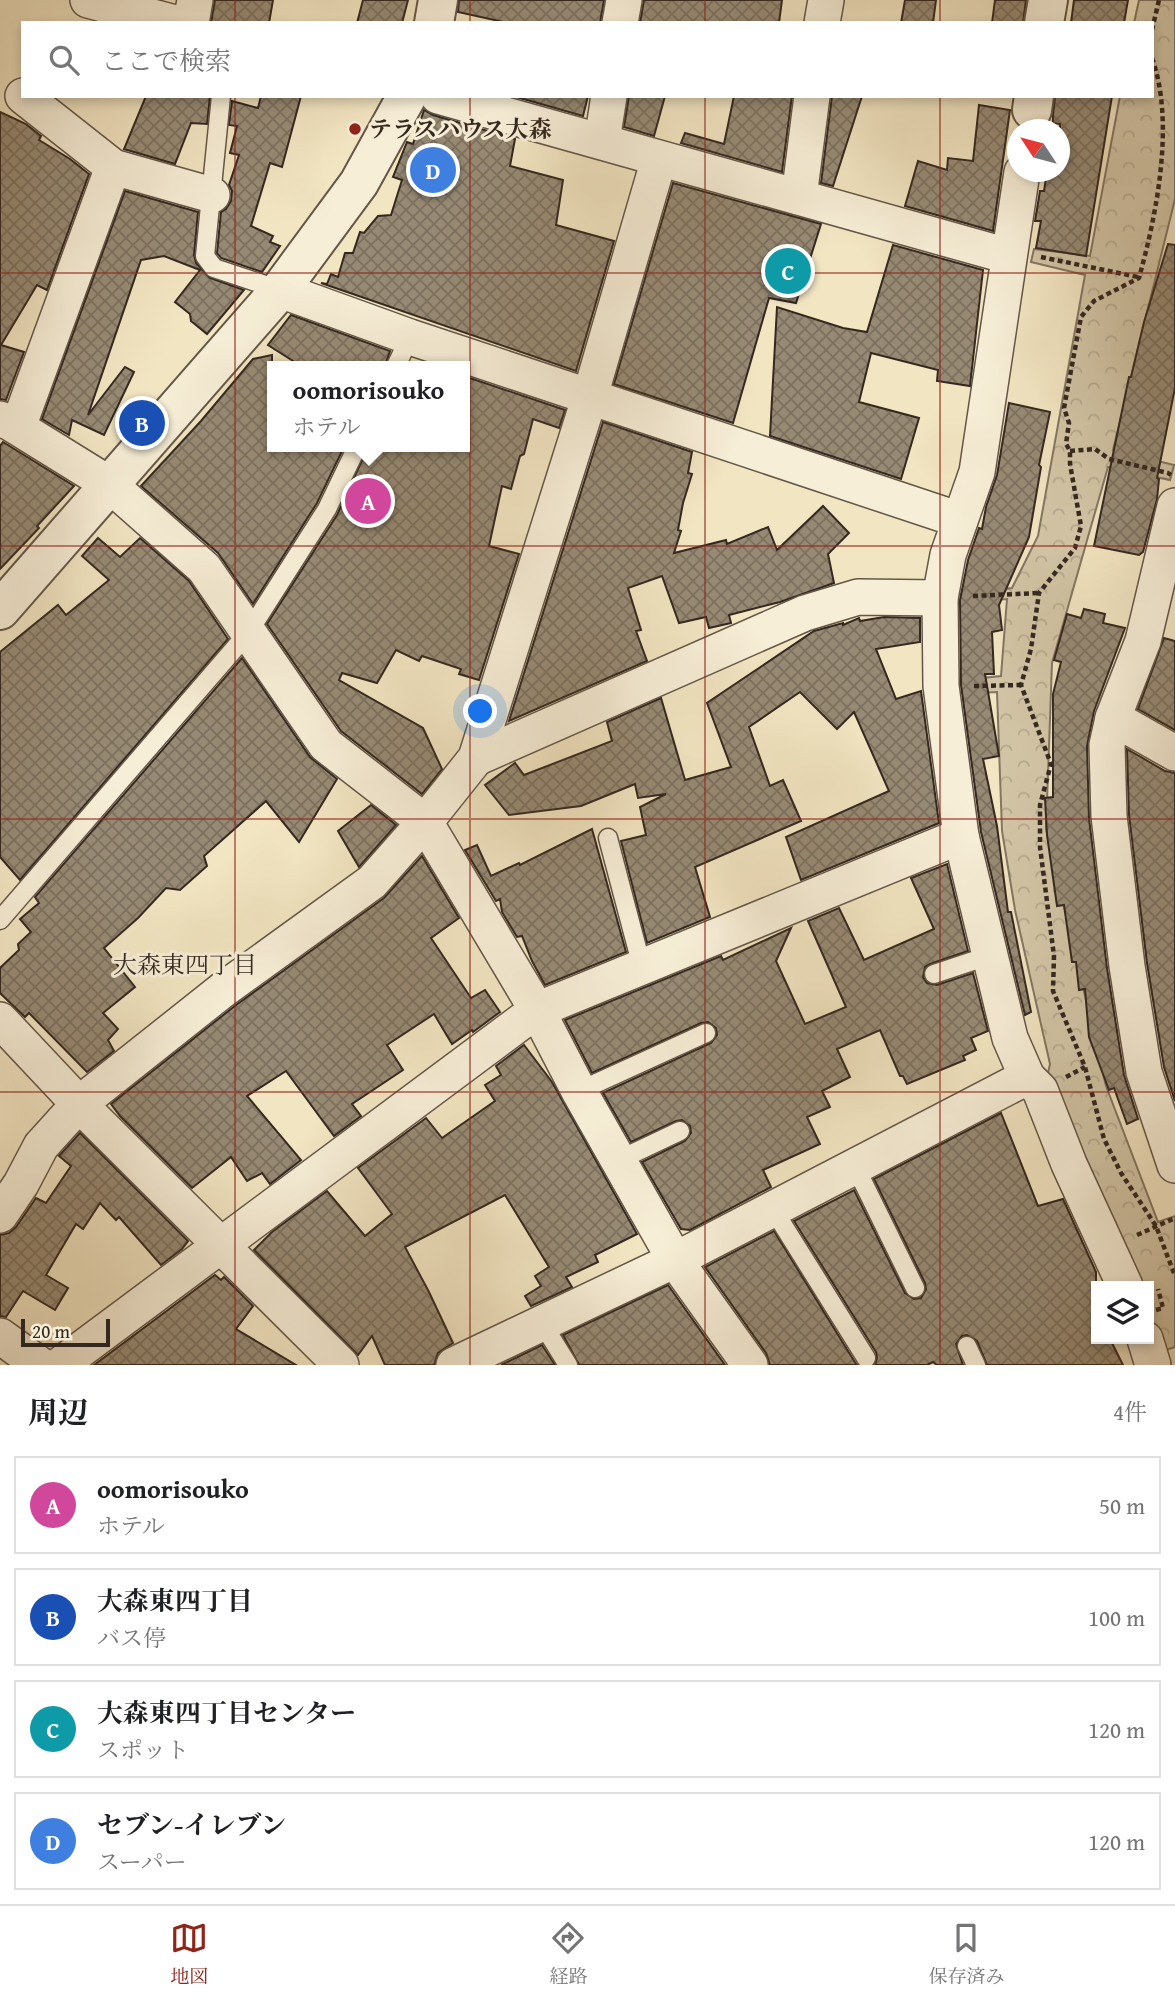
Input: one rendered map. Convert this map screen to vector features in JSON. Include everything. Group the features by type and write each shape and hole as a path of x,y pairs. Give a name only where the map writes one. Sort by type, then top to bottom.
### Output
{"street":[{"path":"191,21 195,0"},
{"path":"434,21 438,0"},
{"path":"620,21 624,0"},
{"path":"822,21 826,0"},
{"path":"1045,21 1048,0"},
{"path":"98,1 168,21"},
{"path":"0,78 21,94"},
{"path":"26,98 113,167 212,195"},
{"path":"0,610 280,290 359,183 406,98"},
{"path":"445,98 1008,256"},
{"path":"603,141 609,98"},
{"path":"799,197 812,98"},
{"path":"0,1215 21,1184 41,1146 79,1104 224,989 372,882 476,758 590,396 659,159"},
{"path":"113,167 9,423 109,484 204,568 327,745 425,822 537,1010 579,1091 676,1260 750,1365"},
{"path":"1020,182 977,472 948,555 940,598 942,686 961,836 1010,1038 1027,1077 1040,1090 1069,1164 1123,1281"},
{"path":"280,290 403,352 441,361"},
{"path":"470,368 590,396 960,520"},
{"path":"1175,506 1143,641 1113,718 1107,745 1110,816 1127,966 1144,1073 1175,1165"},
{"path":"476,758 804,613 858,597 940,598"},
{"path":"1113,718 1175,753"},
{"path":"60,1365 537,1010 961,836"},
{"path":"0,1020 79,1104 341,1365"},
{"path":"454,1365 676,1260 1027,1077"},
{"path":"0,1336 40,1365"},
{"path":"1147,1344 1153,1365"}],"lane":[{"path":"221,98 205,256 214,268 280,290"},
{"path":"0,920 248,633 327,509 355,452"},
{"path":"608,838 642,967"},
{"path":"934,974 989,956"},
{"path":"579,1091 706,1033"},
{"path":"619,1160 680,1132"},
{"path":"855,1166 915,1288"},
{"path":"773,1209 866,1358"},
{"path":"542,1323 568,1365"},
{"path":"967,1346 976,1365"}],"path":[{"path":"1154,21 1159,0"},
{"path":"1154,63 1159,76 1165,118 1154,225 1139,278 1094,301 1081,317 1063,408 1069,423 1066,444 1070,451 1081,526 1075,548 1039,593 1031,649 1021,685 1051,764 1040,806 1040,833 1054,956 1054,991 1085,1067 1104,1139 1121,1173 1156,1226 1175,1276"},
{"path":"1008,256 1026,254 1139,278"},
{"path":"1070,451 1095,449 1109,459 1168,473 1175,480"},
{"path":"940,598 1039,593"},
{"path":"942,686 1021,685"},
{"path":"1156,1226 1175,1218"}],"green space":[{"path":"1139,0 1175,0 1175,199 1113,450 1174,465 1170,480 1108,467 1052,663 1046,829 1106,1086 1158,1222 1175,1216 1175,1347 1154,1354 1151,1344 1154,1344 1154,1281 1130,1281 1046,1082 1050,1064 1015,910 1002,831 997,692 955,694 953,681 1001,676 1007,599 951,604 951,595 1012,588 1038,536 1085,275 1031,262 1034,249 1090,256 1120,98 1154,98 1154,21 1134,21"}],"building":[{"path":"215,0 273,0 269,21 211,21"},
{"path":"363,0 408,0 403,21 358,21"},
{"path":"459,0 604,0 600,21 499,21 458,12"},
{"path":"644,0 782,0 779,21 640,21"},
{"path":"905,0 936,0 933,21 901,21"},
{"path":"995,0 1026,0 1023,21 992,21"},
{"path":"1074,0 1128,0 1124,21 1071,21"},
{"path":"145,98 210,98 207,124 191,123 175,164 124,149"},
{"path":"260,98 300,98 282,167 270,163 251,226 273,236 270,242 280,246 262,272 221,258 217,253 221,212 231,201 232,191 229,185 239,155 230,153 237,126 229,125 232,101 258,108"},
{"path":"520,98 588,98 583,116"},
{"path":"629,98 664,98 654,136 624,127"},
{"path":"734,98 792,98 782,172 681,143 685,133 724,144"},
{"path":"832,98 861,98 833,186 821,183"},
{"path":"1055,98 1112,98 1086,256 1036,248 1041,221 1035,221 1040,191 1044,191 1045,182 1070,182 1070,119 1053,119"},
{"path":"979,105 1010,110 993,231 905,206 918,161 947,170 948,158 973,161"},
{"path":"424,110 515,139 510,166 563,180 556,225 614,241 576,371 321,283 327,284 331,274 338,277 345,253 353,253 360,232 364,233 378,216 391,215 402,180 393,177 407,142 413,144"},
{"path":"0,112 26,124 41,136 39,140 89,174 47,290 37,285 1,345 24,352 6,400 0,399"},
{"path":"673,183 821,224 796,303 769,298 733,423 614,384"},
{"path":"125,191 198,212 194,255 196,263 210,278 244,290 207,334 191,321 190,314 175,302 200,270 164,256 141,260 88,415 125,367 134,372 104,435 72,420 69,435 42,419"},
{"path":"1168,244 1175,245 1175,388 1157,478 1157,499 1143,552 1139,555 1094,546 1129,377"},
{"path":"893,245 983,270 970,386 937,381 938,370 871,353 859,402 919,418 901,479 770,436 777,307 843,328 867,332"},
{"path":"291,315 390,351 387,361 293,361 268,345"},
{"path":"272,355 272,361 267,361 267,452 342,452 317,503 253,604 218,553 141,486 253,359"},
{"path":"470,378 565,410 559,428 533,419 511,489 502,486 489,546 519,554 479,680 459,674 461,669 422,656 419,661 396,650 377,683 342,673 339,680 423,728 442,769 422,794 341,731 267,624 337,515 366,452 470,452"},
{"path":"1009,403 1050,412 1029,537 999,605 1002,630 992,632 994,674 985,674 999,756 983,759 997,826 1008,912 1011,912 1031,1012 1025,1015 981,832 961,685 960,600 968,560 979,528 982,529 997,475"},
{"path":"603,422 692,452 688,473 692,474 683,503 678,530 681,531 674,553 726,540 727,544 768,527 777,550 823,506 849,533 828,554 834,583 780,602 729,615 731,623 709,628 706,617 679,623 662,576 628,588 641,630 636,631 647,661 509,721"},
{"path":"3,442 74,486 0,569 0,446"},
{"path":"98,538 120,557 140,538 189,581 228,639 20,880 0,857 0,652 58,605 66,615 109,580 82,556"},
{"path":"1084,609 1105,614 1103,623 1125,628 1094,711 1087,746 1089,818 1107,968 1124,1075 1138,1119 1127,1124 1114,1088 1109,1090 1089,1037 1085,989 1079,990 1076,962 1072,962 1064,905 1057,906 1047,835 1045,798 1053,797 1053,694 1061,662 1054,660 1067,614 1081,618"},
{"path":"884,617 920,618 920,642 876,649 896,699 921,691 939,823 801,880 786,837 889,791 854,712 837,729 800,692 749,727 770,786 783,780 801,821 695,867 710,917 647,943 621,841 646,835 640,807 666,794 638,798 635,784 581,806 509,815 485,785 515,763 524,775 612,741 607,722 661,698 685,780 731,767 707,703 814,631 843,625 859,618 860,621"},
{"path":"1164,638 1175,641 1175,730 1138,709"},
{"path":"242,658 310,757 337,779 299,842 266,801 204,856 207,866 180,890 166,888 104,948 135,987 103,1013 118,1029 108,1040 114,1051 87,1072 29,1013 25,1017 0,993 0,968 19,950 18,944 31,932 20,919 39,903 35,897"},
{"path":"1127,749 1165,771 1175,773 1175,1101 1164,1067 1147,963 1129,815"},
{"path":"371,805 396,825 359,867 338,831"},
{"path":"592,829 626,952 545,985 522,936 517,937 502,912 500,899 496,901 465,850 477,845 491,876 519,863 520,865"},
{"path":"422,856 459,918 431,938 471,998 485,990 500,1012 452,1044 434,1014 387,1045 403,1070 352,1104 361,1116 334,1136 286,1071 247,1096 301,1160 270,1184 262,1173 247,1181 231,1157 192,1188 111,1104 236,1005 384,898"},
{"path":"947,864 968,951 930,964 925,967 923,977 927,983 937,985 973,973 988,1031 971,1038 976,1050 963,1056 965,1060 907,1084 903,1076 900,1076 880,1030 837,1049 850,1077 822,1091 830,1107 807,1117 820,1144 763,1170 771,1187 690,1230 681,1229 642,1162 685,1141 691,1133 690,1126 682,1120 676,1121 631,1142 603,1093 711,1043 717,1035 716,1028 708,1022 701,1023 592,1073 565,1020 721,956 723,960 791,928 776,961 805,1024 846,1007 808,921 839,908 864,960 934,929 911,878"},
{"path":"524,1045 552,1082 637,1234 595,1255 598,1262 566,1277 572,1287 531,1306 525,1296 541,1286 535,1276 549,1267 505,1195 405,1247 453,1343 438,1353 434,1365 385,1365 372,1336 358,1355 254,1250 272,1232 327,1191 365,1236 392,1214 358,1168 426,1118 442,1138 495,1101 485,1085 501,1075 496,1066"},
{"path":"1001,1113 1038,1206 1063,1199 1096,1272 1096,1281 1091,1281 1091,1344 1112,1344 1123,1365 987,1365 977,1341 967,1335 962,1336 956,1344 963,1365 937,1365 933,1362 927,1365 875,1365 876,1352 794,1221 854,1190 905,1293 914,1299 921,1298 926,1289 925,1283 874,1179"},
{"path":"80,1133 188,1241 161,1265 119,1217 116,1220 100,1203 83,1229 76,1224 46,1275 68,1288 55,1310 23,1291 6,1317 0,1316 0,1235 9,1233 16,1227 36,1198 46,1203 71,1166 59,1156"},
{"path":"774,1231 857,1365 770,1365 766,1353 705,1267"},
{"path":"215,1275 221,1280 224,1277 253,1306 236,1329 296,1365 94,1365"},
{"path":"668,1285 725,1365 579,1365 563,1335"},
{"path":"542,1345 555,1365 501,1365"}],"place":[{"name":"テラスハウス大森","path":"355,129"},
{"name":"セブン-イレブン","path":"433,170"},
{"name":"大森東四丁目センター","path":"788,271"},
{"name":"大森東四丁目","path":"142,423"},
{"name":"oomorisouko","path":"368,501"}],"district":[{"name":"大森東四丁目","path":"185,965"}]}
